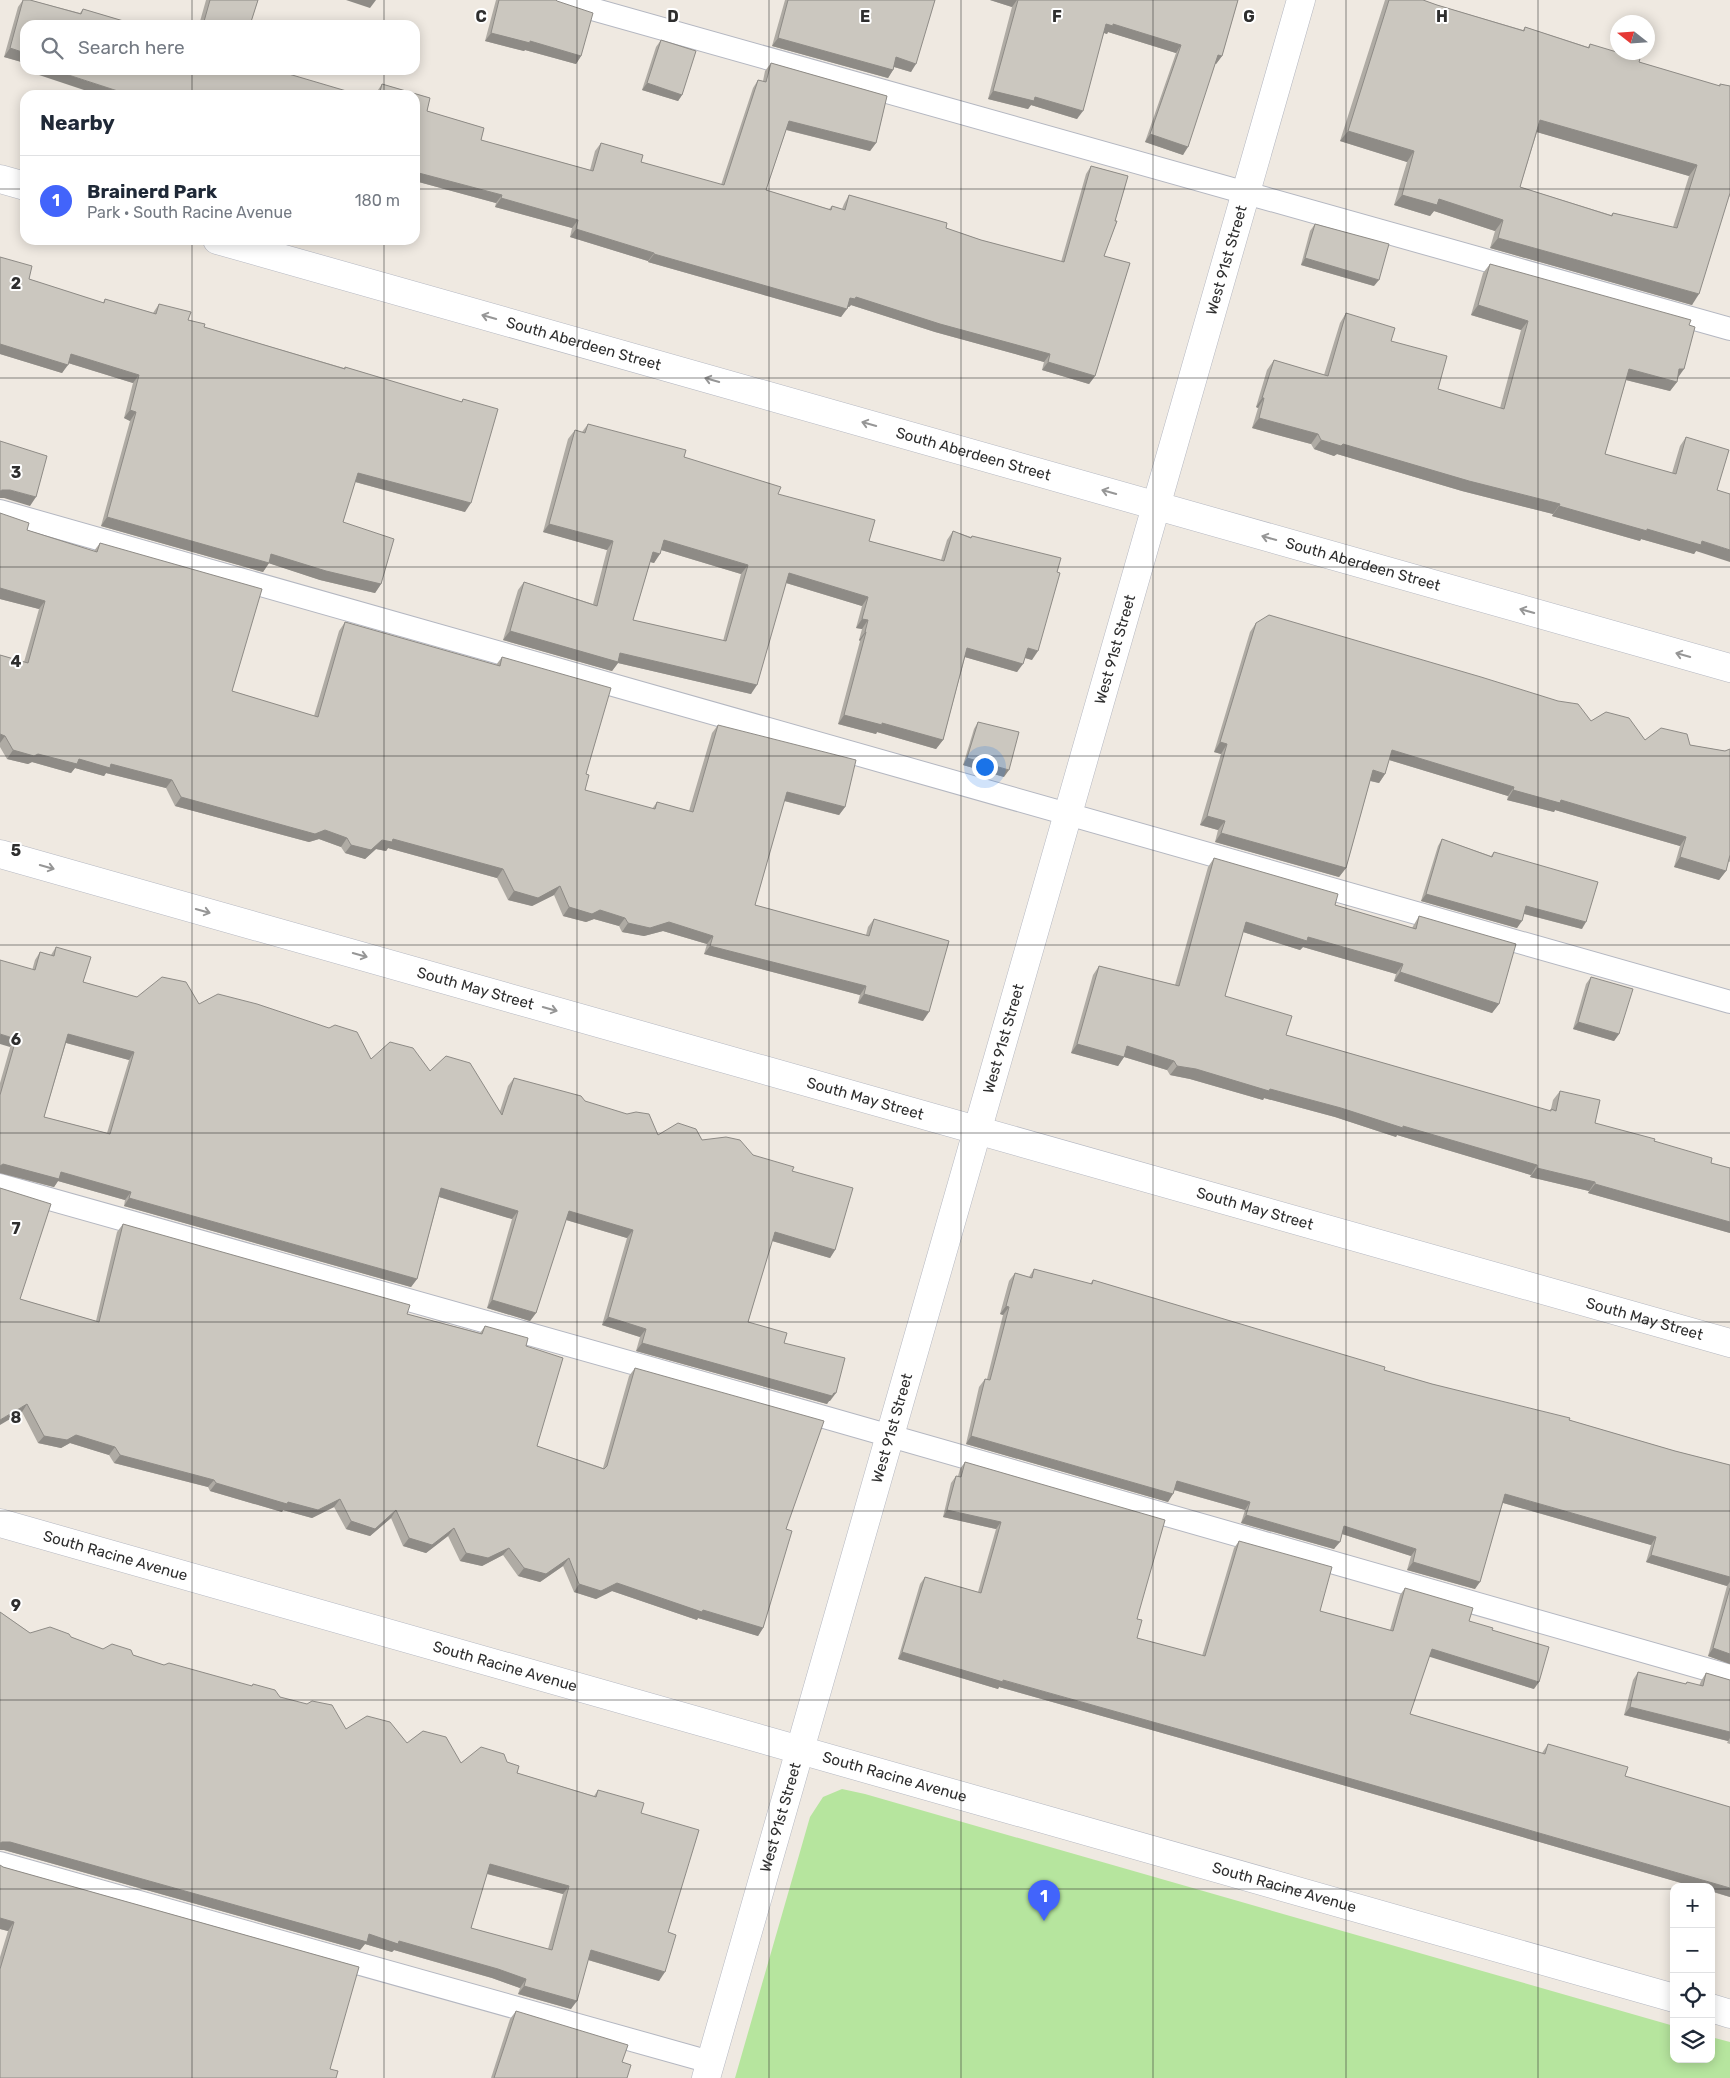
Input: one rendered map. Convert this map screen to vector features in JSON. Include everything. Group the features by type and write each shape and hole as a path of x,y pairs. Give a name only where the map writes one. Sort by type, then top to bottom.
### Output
{"street":[{"name":"West 91st Street","path":"708,2070 1301,0"},
{"path":"0,178 20,184"},
{"name":"South Aberdeen Street","path":"235,245 1730,668"},
{"name":"South May Street","path":"0,854 1730,1343"},
{"name":"South Racine Avenue","path":"0,1523 1670,1997"},
{"path":"1715,2009 1730,2014"}],"lane":[{"path":"560,0 1730,328"},
{"path":"0,511 1730,1002"},
{"path":"0,1185 890,1436 1730,1676"},
{"path":"0,1863 708,2070"}],"green space":[{"path":"842,1789 865,1794 1670,2025 1670,2063 1715,2063 1715,2038 1730,2042 1730,2078 735,2078 810,1817 823,1797"}],"building":[{"path":"23,0 30,0 81,14 83,9 120,20 20,20 20,51 10,48"},
{"path":"210,0 258,0 252,20 204,20"},
{"path":"499,0 556,0 593,13 581,56 530,41 530,43 491,33"},
{"path":"788,0 935,0 916,64 896,57 893,70 778,38"},
{"path":"1018,0 1238,0 1222,56 1218,55 1188,147 1150,134 1181,45 1113,24 1113,26 1106,24 1083,111 1035,97 1034,101 993,91"},
{"path":"1389,0 1423,0 1524,31 1525,27 1589,48 1590,44 1610,50 1610,60 1640,60 1639,62 1720,86 1720,84 1730,86 1730,193 1699,294 1498,238 1503,220 1439,199 1437,205 1402,195 1414,151 1348,131","holes":["1540,120 1697,165 1677,228 1613,213 1612,216 1520,187"]},
{"path":"661,40 696,51 682,95 647,83"},
{"path":"771,63 887,96 876,143 789,121 766,190 831,210 832,206 845,210 849,195 947,223 946,228 981,240 1064,262 1091,166 1128,176 1115,221 1117,221 1104,256 1130,263 1095,376 1048,362 1050,354 940,324 856,297 855,299 850,298 847,309 654,254 576,229 578,220 501,198 502,195 420,173 420,95 430,98 427,111 484,128 481,140 593,171 601,143 643,155 641,162 724,185 758,80 766,82"},
{"path":"68,75 292,75 343,90 115,90"},
{"path":"382,84 403,90 380,90"},
{"path":"1315,224 1389,244 1379,280 1305,258"},
{"path":"0,257 32,266 29,279 104,303 105,299 156,314 159,304 191,312 188,320 205,324 204,327 462,402 463,399 498,409 471,503 358,473 343,522 394,539 381,584 326,571 271,554 269,563 107,517 136,412 130,410 139,375 71,354 68,365 0,344"},
{"path":"1490,264 1691,320 1689,325 1695,327 1684,369 1679,369 1677,382 1629,369 1605,454 1676,474 1686,437 1729,450 1717,490 1730,494 1730,550 1702,541 1701,545 1647,529 1647,531 1559,506 1560,504 1469,481 1343,444 1341,446 1321,440 1318,434 1259,418 1264,398 1262,398 1274,360 1328,376 1346,313 1395,328 1391,341 1447,356 1438,389 1504,409 1528,321 1478,305"},
{"path":"588,424 686,450 684,457 781,487 778,494 875,520 869,541 944,561 953,531 971,538 972,536 1061,558 1057,572 1060,573 1038,651 1028,648 1023,664 967,648 943,740 882,723 882,725 844,715 866,632 868,620 862,619 868,597 789,573 757,685 620,653 618,662 510,631 524,582 597,606 613,541 549,524 575,430 585,433","holes":["664,540 748,565 726,641 633,620 653,552 660,554"]},
{"path":"0,441 47,456 36,497 10,490 0,491"},
{"path":"0,513 29,523 27,530 97,552 100,543 262,589 232,691 318,717 345,622 500,666 502,657 611,688 586,774 589,775 585,790 655,809 657,802 693,812 718,725 856,760 845,807 787,792 755,905 869,936 874,919 949,941 929,1012 864,994 866,986 710,946 713,936 669,922 650,928 628,923 625,918 600,910 592,914 569,907 560,886 538,898 514,891 503,869 393,839 392,842 382,840 371,850 351,845 347,838 325,830 315,834 181,797 172,780 111,764 110,768 79,759 77,764 13,750 5,736 0,734 0,655 28,663 45,601 0,588"},
{"path":"1269,615 1558,701 1578,704 1591,721 1606,712 1629,718 1645,740 1661,728 1687,734 1690,745 1725,751 1730,749 1730,855 1726,871 1680,857 1686,837 1561,800 1560,803 1513,790 1514,787 1392,750 1385,774 1373,770 1346,868 1221,833 1225,821 1207,816 1227,744 1220,742 1256,623"},
{"path":"978,722 1019,732 1009,770 967,758"},
{"path":"1442,839 1492,857 1494,852 1598,882 1586,922 1526,906 1522,921 1426,894"},
{"path":"1214,858 1338,894 1335,905 1416,929 1419,916 1516,944 1499,1004 1400,972 1403,964 1308,937 1307,941 1246,922 1225,996 1292,1016 1286,1035 1551,1111 1551,1109 1556,1111 1560,1091 1600,1100 1595,1123 1655,1139 1654,1141 1712,1158 1711,1163 1730,1168 1730,1222 1595,1184 1595,1182 1537,1168 1537,1165 1403,1126 1403,1128 1341,1108 1270,1089 1269,1091 1196,1069 1177,1066 1174,1061 1127,1046 1124,1057 1077,1044 1099,966 1179,986"},
{"path":"56,947 91,957 83,982 137,997 162,977 186,982 199,1004 218,994 257,1004 329,1028 335,1025 357,1032 371,1059 390,1042 413,1048 430,1071 446,1056 470,1063 502,1115 514,1078 581,1096 585,1101 627,1114 636,1112 649,1114 658,1135 678,1123 696,1129 702,1140 726,1137 740,1140 753,1155 794,1167 792,1171 853,1188 835,1250 775,1232 748,1322 787,1333 784,1343 845,1358 836,1393 832,1396 642,1343 646,1329 608,1317 633,1230 569,1211 536,1313 492,1300 518,1211 441,1188 417,1279 129,1198 131,1192 61,1172 59,1179 3,1164 0,1166 0,1095 16,1039 0,1034 0,960 35,970 40,952 54,956","holes":["68,1034 134,1052 110,1134 44,1117"]},
{"path":"1591,977 1633,989 1619,1034 1578,1022"},
{"path":"0,1188 51,1204 20,1299 99,1322 123,1224 410,1305 407,1314 482,1334 485,1326 528,1338 526,1346 563,1358 537,1446 604,1469 607,1466 635,1368 824,1421 786,1529 792,1531 763,1628 703,1610 702,1612 617,1583 601,1591 579,1584 569,1558 546,1574 524,1568 509,1548 488,1558 466,1553 454,1528 432,1545 409,1538 396,1510 375,1529 351,1521 340,1499 318,1510 288,1502 287,1504 216,1483 214,1480 120,1455 115,1447 76,1435 67,1440 44,1436 27,1404 0,1420"},
{"path":"1034,1269 1092,1284 1093,1280 1385,1367 1384,1370 1432,1384 1570,1418 1569,1420 1730,1465 1730,1577 1651,1555 1656,1537 1505,1494 1480,1582 1413,1562 1416,1549 1344,1526 1340,1542 1246,1515 1250,1502 1177,1481 1173,1494 971,1436 985,1379 990,1380 1009,1307 1006,1306 1015,1273 1032,1278"},
{"path":"965,1462 1165,1520 1137,1619 1142,1620 1137,1638 1205,1656 1239,1541 1332,1567 1320,1611 1393,1631 1405,1588 1473,1608 1469,1621 1549,1647 1539,1682 1432,1649 1410,1714 1545,1754 1548,1744 1628,1767 1625,1776 1730,1807 1730,1888 1185,1731 1003,1680 1003,1682 902,1652 925,1577 981,1593 1001,1522 947,1510 956,1476 961,1477"},
{"path":"1730,1588 1730,1654 1713,1648"},
{"path":"0,1612 30,1633 50,1627 103,1649 112,1644 131,1650 133,1655 164,1665 169,1663 252,1686 253,1684 275,1690 280,1697 307,1704 312,1701 332,1705 346,1729 367,1716 390,1722 407,1743 423,1731 446,1737 461,1763 481,1747 504,1754 507,1762 519,1766 517,1773 596,1797 598,1790 644,1803 641,1813 699,1830 668,1932 676,1935 665,1972 591,1950 577,2001 524,1986 526,1979 498,1969 399,1941 398,1944 369,1934 367,1942 10,1842 0,1843","holes":["490,1864 569,1886 552,1950 471,1928"]},
{"path":"1638,1672 1686,1684 1687,1682 1703,1686 1706,1673 1730,1680 1730,1732 1630,1707"},
{"path":"0,1865 359,1967 330,2069 338,2071 336,2078 0,2078 0,1969 14,1922 0,1918"},
{"path":"516,2011 628,2045 622,2062 631,2065 627,2078 494,2078"}],"place":[{"name":"Brainerd Park","path":"1044,1921"}]}
